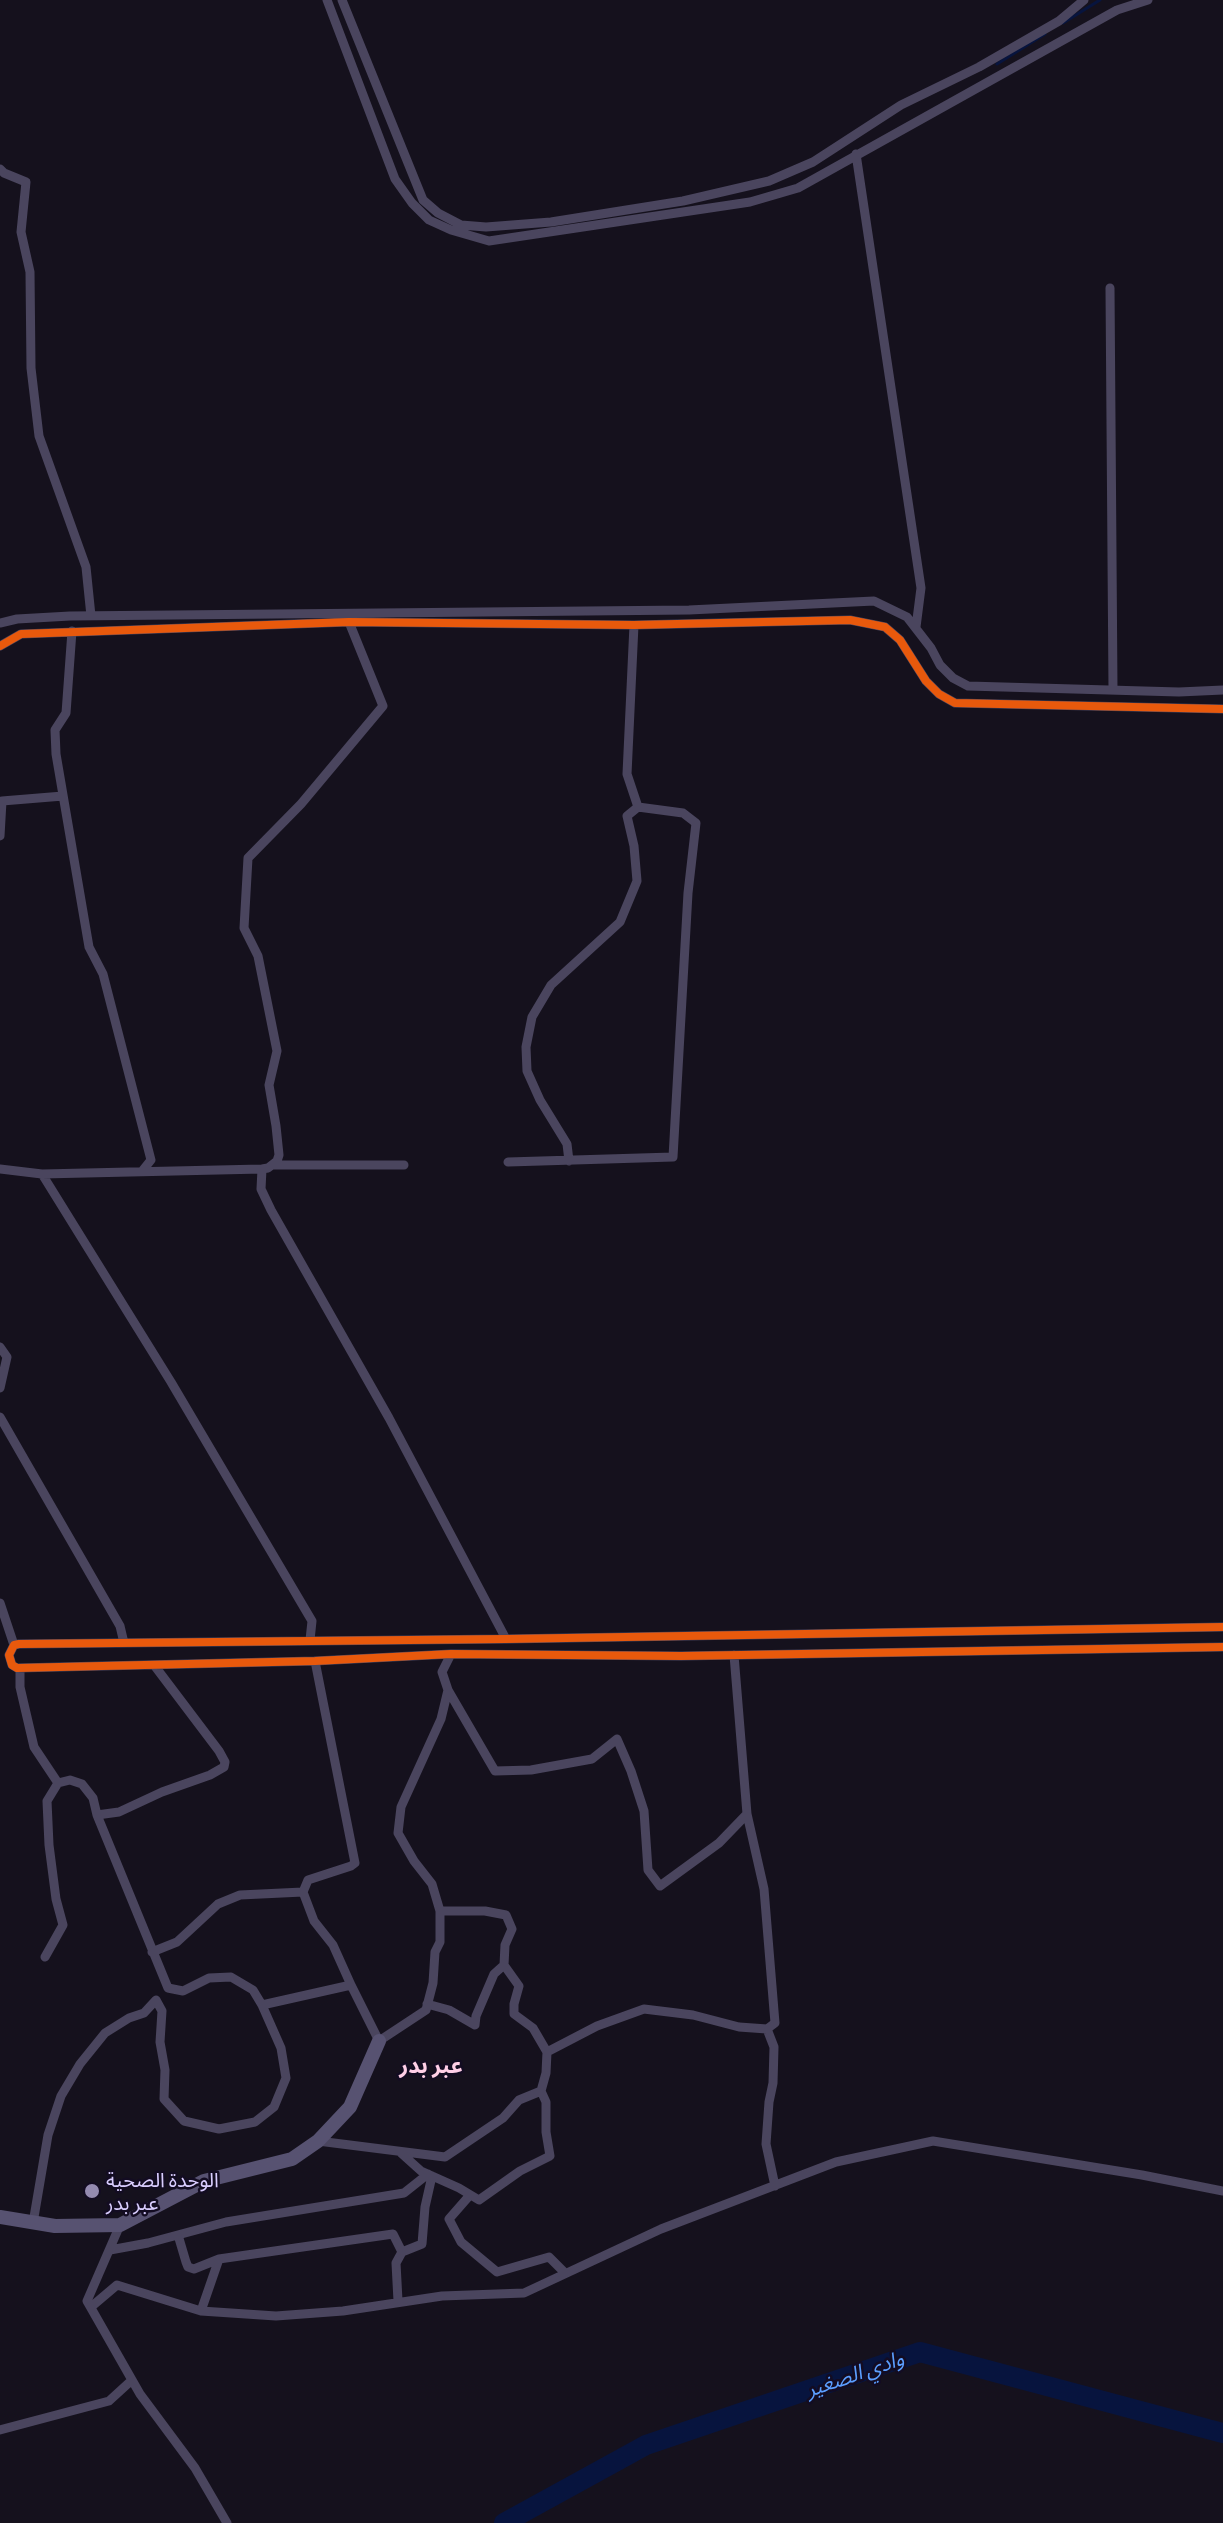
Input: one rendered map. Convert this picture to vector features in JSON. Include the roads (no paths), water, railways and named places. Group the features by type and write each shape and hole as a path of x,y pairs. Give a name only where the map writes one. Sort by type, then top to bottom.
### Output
{"street":[{"path":"327,0 395,179 412,203 429,220 451,230 489,241 750,202 798,188 1117,9 1148,0"},
{"path":"342,0 423,200 438,213 461,225 486,227 551,222 683,201 769,181 813,162 901,105 978,67 1059,21 1084,0"},
{"path":"856,154 921,588 916,627"},
{"path":"0,169 26,182 21,231 30,272 31,368 39,436 86,567 91,616"},
{"path":"1110,288 1113,690"},
{"path":"0,623 17,619 91,616 690,610 874,601 907,617 940,665 952,678 968,686 1179,692 1223,690"},
{"path":"0,646 21,634 349,622 634,625 850,620 885,627 900,640 926,681 939,694 955,703 1223,709"},
{"path":"273,1165 279,1155 269,1085 277,1051 258,956 244,928 248,858 301,804 383,706 349,622"},
{"path":"634,625 627,774 638,807"},
{"path":"72,631 66,713 55,730 63,796 89,947 103,974 149,1149 151,1160 143,1170"},
{"path":"0,836 2,801 63,796"},
{"path":"508,1161 569,1161 607,1157 673,1157 688,893 696,823 683,813 638,807 627,816 634,846 637,881 620,922 551,985 532,1017 526,1047 527,1071 540,1100 567,1144 569,1161"},
{"path":"0,1170 42,1174 262,1169 273,1165 404,1165"},
{"path":"262,1169 261,1189 271,1210 389,1418 506,1639"},
{"path":"42,1174 171,1382 312,1621 310,1640"},
{"path":"0,1347 7,1357 0,1388"},
{"path":"0,1417 120,1626 124,1643"},
{"path":"0,1603 14,1645"},
{"path":"14,1645 1223,1627"},
{"path":"14,1645 5,1660 20,1668 315,1661 451,1654 734,1655 1223,1647"},
{"path":"451,1654 442,1672 448,1690 495,1771 531,1770 592,1759 617,1739 631,1771 644,1811 648,1870 660,1886 719,1843 747,1814"},
{"path":"547,2052 597,2026 644,2009 693,2015 739,2027 767,2029 775,2023 764,1889 747,1814 734,1655"},
{"path":"315,1661 355,1863 308,1881 303,1892 314,1921 333,1945 379,2042"},
{"path":"97,1815 119,1812 162,1792 210,1775 224,1767 225,1762 219,1751 154,1665"},
{"path":"20,1668 20,1687 34,1747 58,1783"},
{"path":"0,2217 55,2226 120,2225 204,2181 292,2159 318,2140 350,2107 379,2042 426,2010 433,1983 435,1952 440,1942 440,1911 432,1884 414,1861 398,1833 401,1808 441,1719 448,1690"},
{"path":"33,2223 48,2135 61,2096 80,2064 105,2033 129,2018 144,2013 156,2001 160,2002 162,2011 160,2042 165,2070 164,2099 184,2121 219,2129 255,2122 274,2107 286,2078 281,2048 253,1990 231,1977 209,1978 183,1991 168,1988 97,1815 93,1798 82,1784 70,1780 58,1783 47,1801 49,1845 63,1925 45,1957"},
{"path":"152,1952 177,1942 218,1904 240,1894 303,1892"},
{"path":"401,2152 421,2171 479,2200 520,2171 550,2156 546,2132 546,2102 541,2091 546,2073 547,2052 533,2028 514,2014 513,2004 519,1986 504,1965 505,1945 512,1929 506,1915 485,1911 440,1911"},
{"path":"428,2004 449,2010 475,2025 476,2016 494,1974 504,1965"},
{"path":"262,2005 351,1985"},
{"path":"767,2029 774,2047 773,2083 769,2102 766,2144 775,2186"},
{"path":"318,2140 445,2157 503,2118 519,2100 541,2091"},
{"path":"91,2307 117,2285 201,2311 276,2316 309,2314 442,2296 524,2293 643,2236 836,2162 933,2141 1223,2191"},
{"path":"110,2250 226,2222 404,2193 430,2175"},
{"path":"398,2301 396,2263 402,2252 422,2244 430,2175"},
{"path":"470,2195 449,2219 461,2242 496,2272 549,2258 557,2262 565,2273"},
{"path":"120,2225 87,2301 132,2380 195,2468 227,2523"},
{"path":"178,2235 188,2267 194,2269 219,2259 393,2234 402,2252"},
{"path":"201,2311 219,2259"},
{"path":"0,2430 109,2401 132,2380"}],"waterway":[{"path":"1063,23 1100,0"},
{"path":"997,64 1045,34"},
{"name":"وادي الصغير","path":"504,2523 646,2445 920,2352 1223,2433"}],"place":[{"name":"الوحدة الصحية عبر بدر","path":"92,2191"}],"district":[{"name":"عبر بدر","path":"431,2066"}]}
